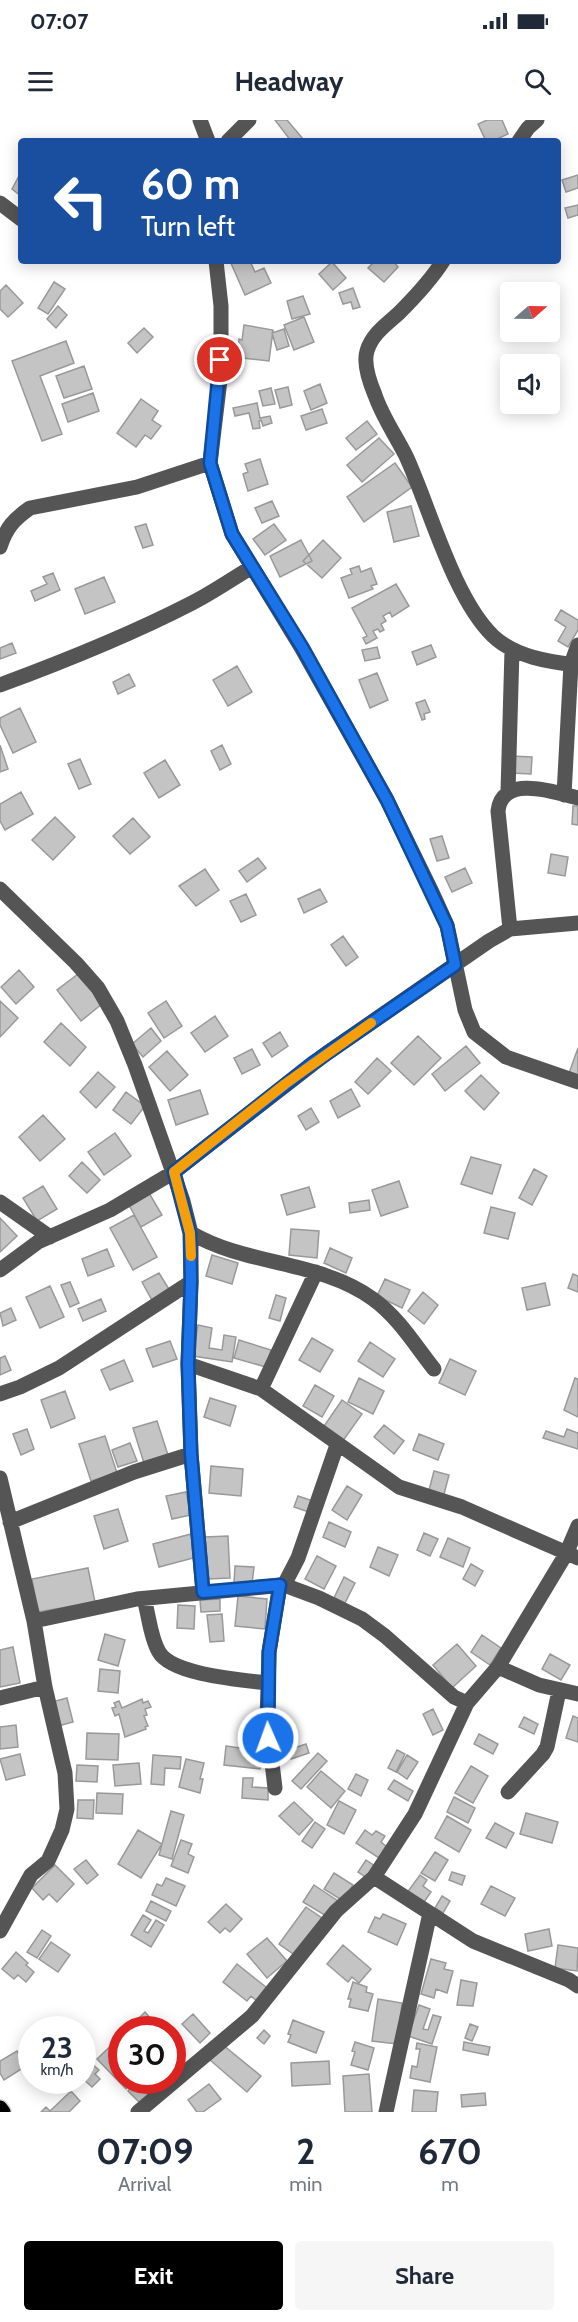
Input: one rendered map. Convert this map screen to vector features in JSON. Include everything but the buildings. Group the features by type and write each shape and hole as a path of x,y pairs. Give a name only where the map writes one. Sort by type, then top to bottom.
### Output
{"main road":[{"path":"0,2108 3,2112"}],"street":[{"path":"200,120 207,138"},
{"path":"231,138 249,120"},
{"path":"521,138 537,120"},
{"path":"0,203 18,217"},
{"path":"216,264 221,306 220,380 210,463 232,534 302,647 387,800 447,926 465,1010 474,1032 506,1057 578,1082"},
{"path":"441,264 419,292 378,332 366,351 366,367 375,397 405,454 448,560 466,598 483,625 495,638 512,650 530,656 574,664"},
{"path":"0,547 5,532 15,518 30,508 137,487 210,463"},
{"path":"0,685 83,654 138,629 194,602 252,567"},
{"path":"510,929 498,811 499,801 508,792 518,789 571,796 574,664 578,645"},
{"path":"508,792 512,650"},
{"path":"0,889 76,963 98,988 117,1021 174,1172 190,1233 188,1364 191,1454 203,1592"},
{"path":"0,1270 38,1242 110,1210 174,1172 327,1053 510,929 578,923"},
{"path":"0,1203 50,1237"},
{"path":"190,1233 206,1242 236,1252 316,1272 340,1281 380,1305 401,1326 434,1369"},
{"path":"261,1389 316,1272"},
{"path":"0,1394 60,1368 191,1282"},
{"path":"188,1364 261,1389 399,1488 462,1507 572,1556"},
{"path":"275,1788 267,1721 269,1652 282,1585 298,1558 337,1445"},
{"path":"10,1522 134,1472 191,1454"},
{"path":"0,1478 34,1621 45,1687 65,1773 67,1809 62,1830 48,1861 31,1875 0,1931"},
{"path":"140,2111 252,2016 336,1911 374,1877 415,1814 467,1704 498,1667 572,1556 578,1526"},
{"path":"34,1621 144,1599 282,1585 319,1598 362,1619 385,1636 454,1697 467,1704"},
{"path":"144,1599 155,1644 160,1655 170,1662 185,1669 233,1679 268,1683"},
{"path":"498,1667 539,1685 578,1694"},
{"path":"0,1698 45,1687"},
{"path":"508,1792 547,1747 559,1691"},
{"path":"374,1877 473,1941 569,1980 578,1986"},
{"path":"386,2112 430,1913"}],"slow traffic":[{"path":"191,1256 190,1233 174,1172 285,1084 371,1023"}],"route":[{"path":"220,360 220,380 210,463 232,534 302,647 387,800 447,926 455,965 313,1063 174,1172 190,1233 188,1364 191,1454 203,1592 280,1585 269,1652 268,1738"}]}
